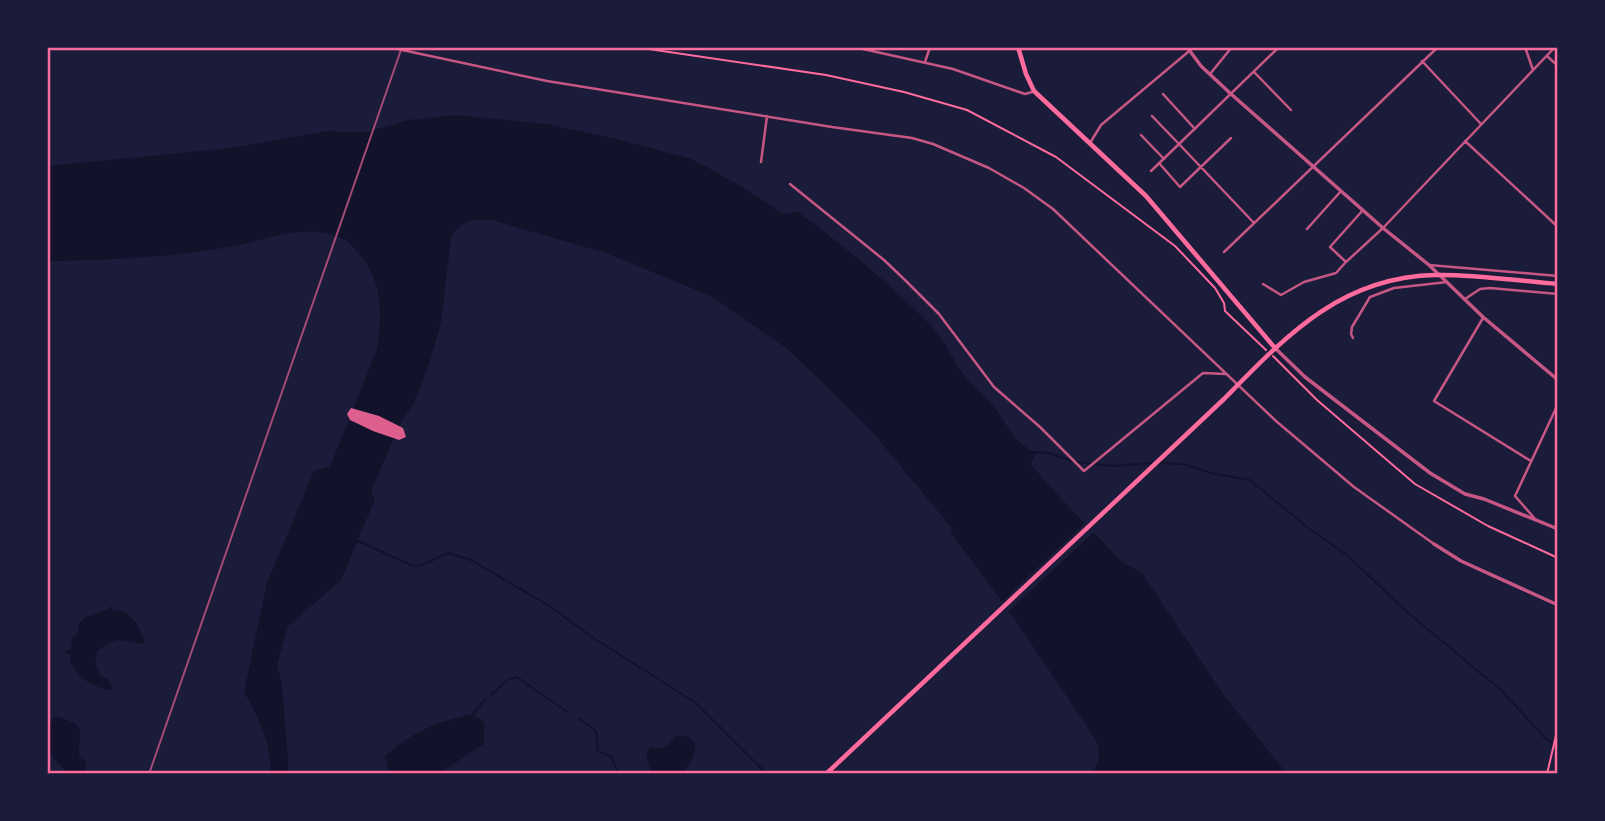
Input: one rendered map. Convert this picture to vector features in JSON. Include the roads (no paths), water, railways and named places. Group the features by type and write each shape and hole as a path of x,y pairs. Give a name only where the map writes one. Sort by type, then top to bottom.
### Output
{"main road":[{"path":"1018,47 1034,91 1158,209 1275,348"},
{"path":"826,774 1269,353 1327,307 1357,291 1408,277 1454,275 1558,284"}],"street":[{"path":"388,47 547,81 912,138 953,152 1009,178 1038,197 1073,226 1226,374 1329,467 1407,527 1461,561 1558,605"},
{"path":"854,47 953,69 1025,94 1034,91"},
{"path":"894,54 897,47"},
{"path":"923,47 930,49 925,62"},
{"path":"1210,74 1232,47"},
{"path":"1151,171 1279,47"},
{"path":"1224,251 1438,47"},
{"path":"1525,47 1533,70"},
{"path":"1263,284 1281,295 1304,282 1336,273 1555,47"},
{"path":"1090,143 1101,125 1190,48 1210,74 1231,94 1558,380"},
{"path":"1547,56 1558,66"},
{"path":"1422,61 1481,124"},
{"path":"1254,72 1291,110"},
{"path":"1163,93 1195,129"},
{"path":"761,162 767,116"},
{"path":"1152,116 1254,223"},
{"path":"1141,135 1164,159"},
{"path":"1159,163 1180,187 1231,138"},
{"path":"1465,141 1558,227"},
{"path":"790,184 869,247 905,280 939,314 994,387 1040,427 1084,471 1203,373 1226,374"},
{"path":"1307,229 1341,191"},
{"path":"1346,262 1330,247 1363,210"},
{"path":"1429,265 1558,276"},
{"path":"1353,338 1352,327 1370,297 1394,288 1447,282"},
{"path":"1465,299 1480,289 1490,288 1558,294"},
{"path":"1483,317 1434,401 1531,460"},
{"path":"1275,348 1306,377 1430,473 1465,494 1558,529"},
{"path":"1537,521 1515,496 1558,404"}],"waterway":[{"path":"1033,452 1048,453 1072,461"},
{"path":"1077,462 1112,466 1152,463"},
{"path":"1157,463 1183,464 1215,474 1250,480 1308,528 1347,555 1407,612 1502,691 1547,740 1558,746"},
{"path":"356,540 411,565 420,566 448,553 471,560 551,607 592,637 696,703 767,774"},
{"path":"491,695 507,680 517,677 567,712"},
{"path":"473,714 485,700"},
{"path":"579,719 596,731 597,751 611,756 619,774"}],"railway":[{"path":"149,774 402,47"}]}
